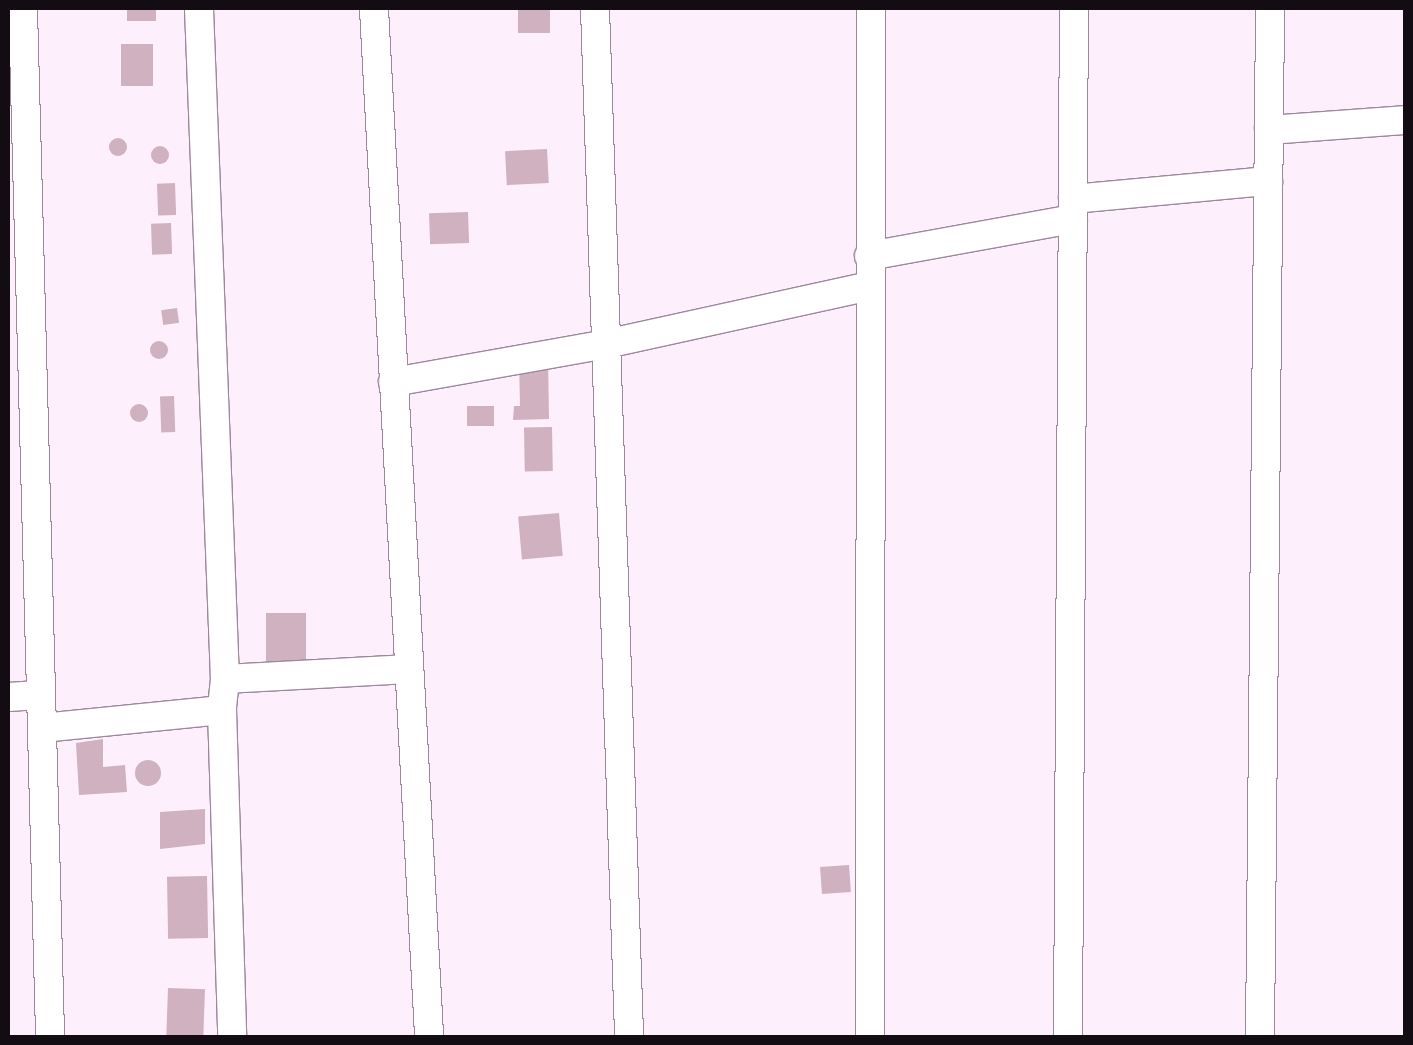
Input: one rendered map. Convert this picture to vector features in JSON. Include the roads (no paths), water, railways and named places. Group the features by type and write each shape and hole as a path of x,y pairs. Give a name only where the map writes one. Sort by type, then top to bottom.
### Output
{"street":[{"path":"23,9 50,1036"},
{"path":"198,9 225,679 222,710 232,1036"},
{"path":"374,9 429,1036"},
{"path":"595,9 629,1036"},
{"path":"870,1036 869,256 871,9"},
{"path":"1068,1036 1074,9"},
{"path":"1260,1036 1270,9"},
{"path":"1269,130 1404,120"},
{"path":"869,256 1073,209 1268,181"},
{"path":"394,382 606,344 869,286"},
{"path":"225,679 409,669"},
{"path":"9,697 41,695"},
{"path":"42,728 222,710"}]}
